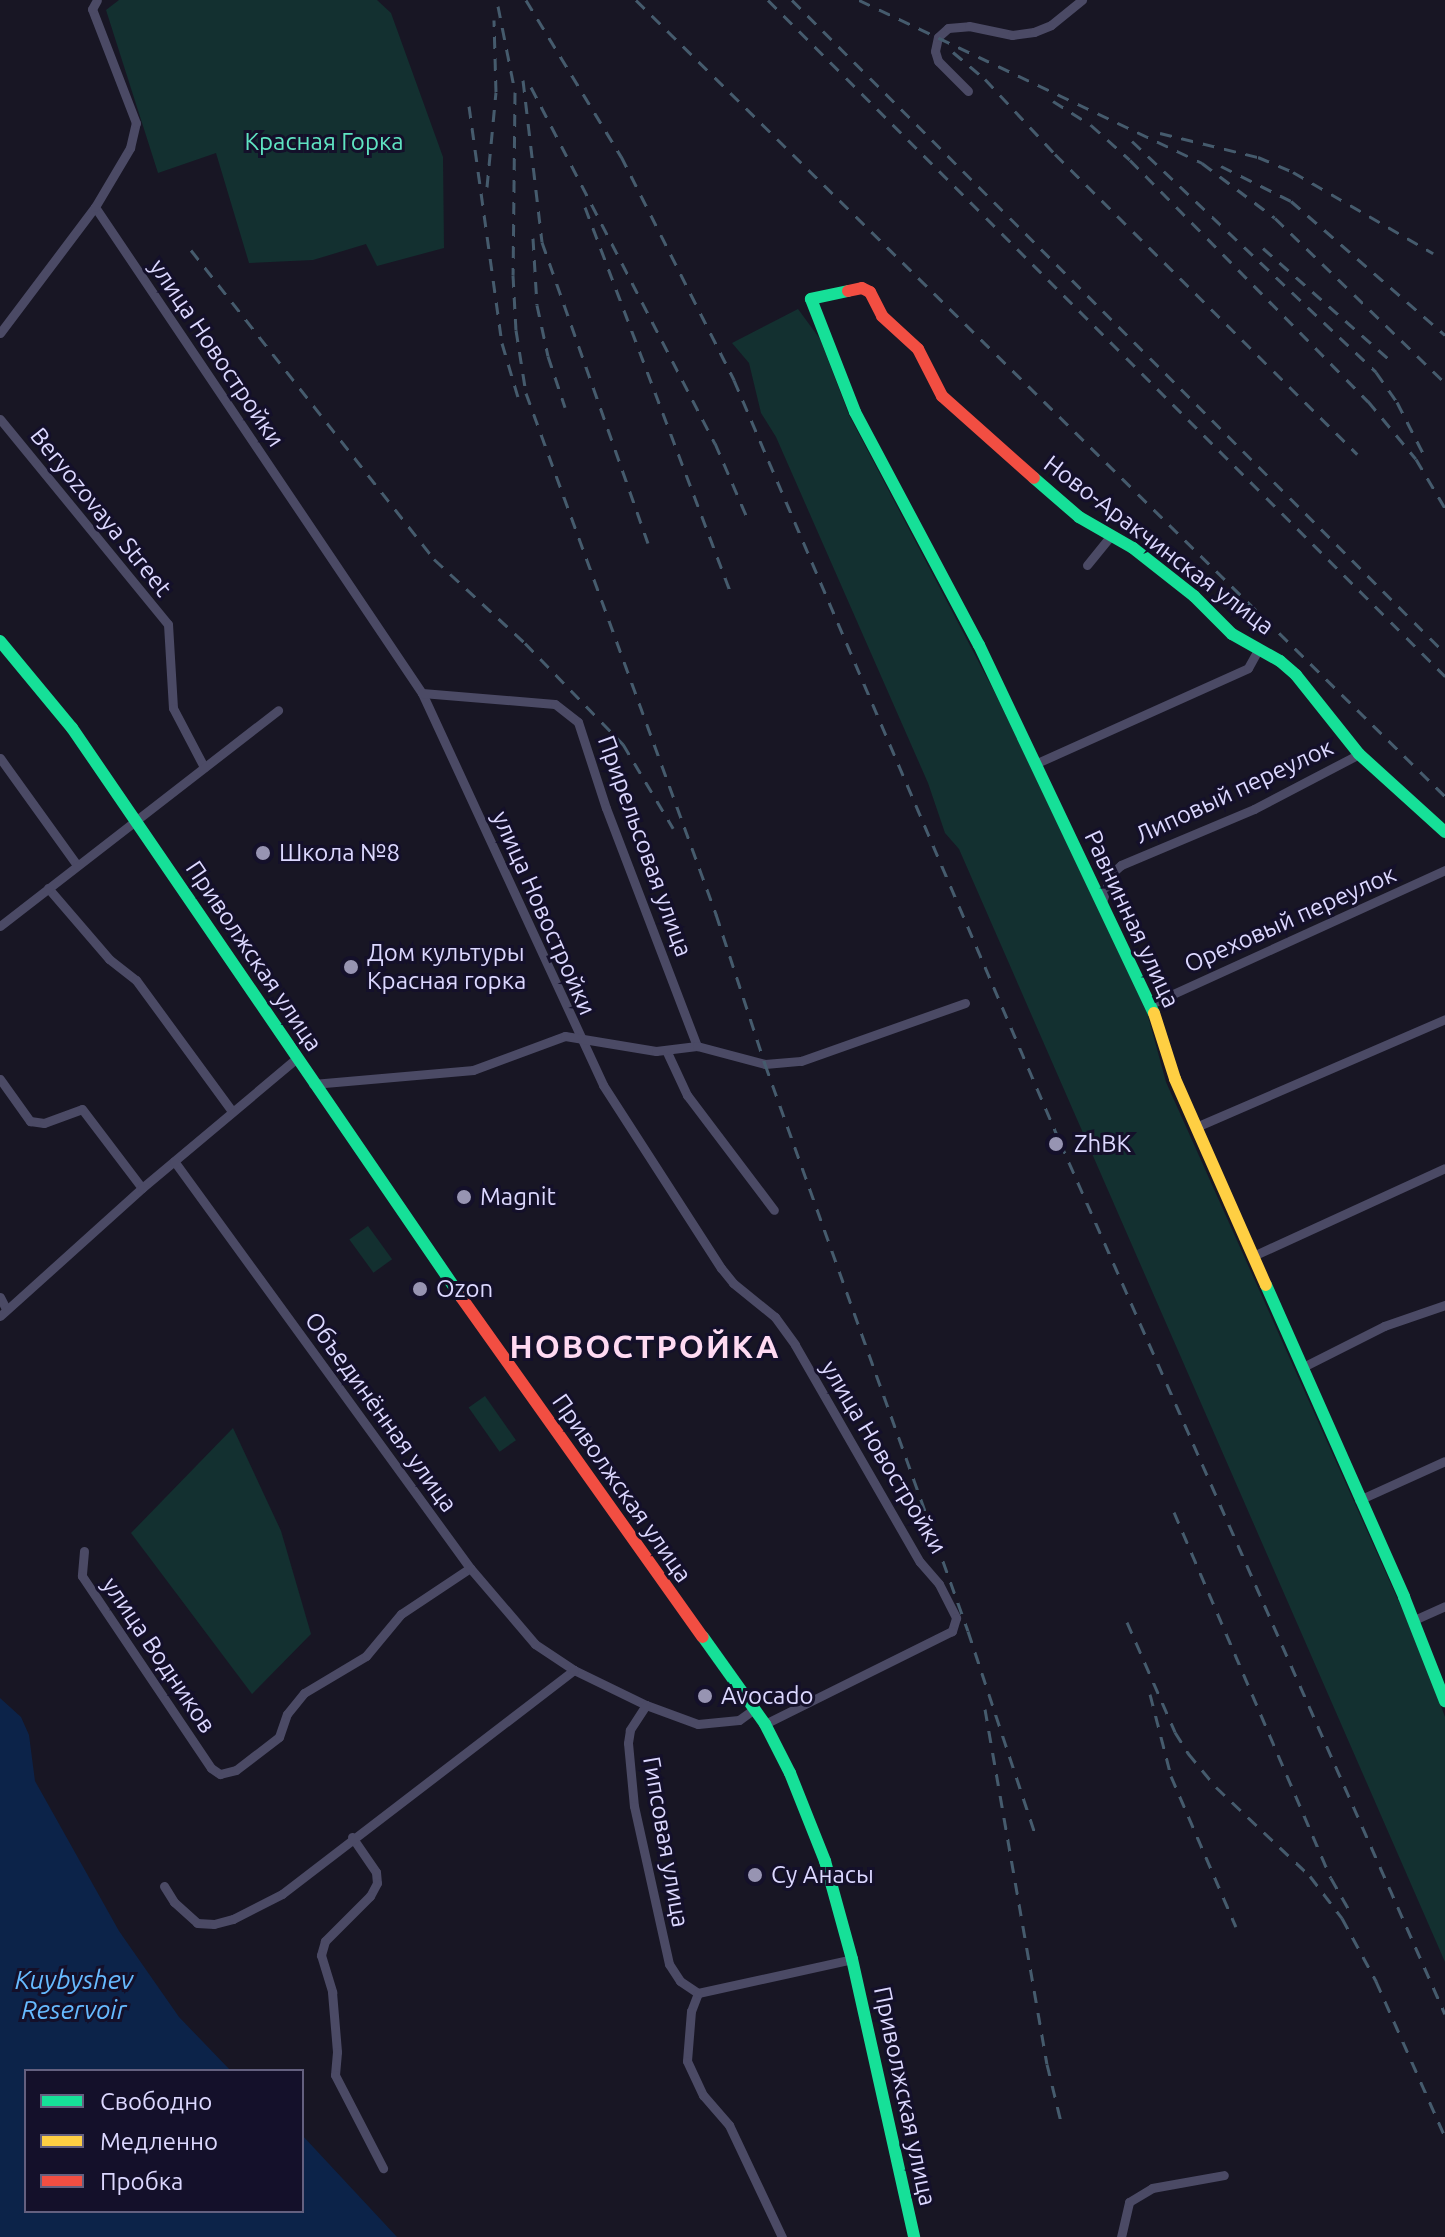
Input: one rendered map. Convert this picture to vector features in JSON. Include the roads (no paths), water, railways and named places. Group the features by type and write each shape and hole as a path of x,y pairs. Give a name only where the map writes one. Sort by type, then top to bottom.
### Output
{"street":[{"path":"0,333 95,207 130,148 136,123 92,9 97,0"},
{"path":"968,91 938,61 935,51 938,37 948,28 969,26 1012,35 1034,32 1051,25 1082,0"},
{"name":"улица Новостройки","path":"95,207 422,693 603,1085 721,1268 733,1283 775,1317 795,1345 920,1562 939,1584 956,1618 952,1631 765,1724"},
{"name":"Ново-Аракчинская улица","path":"811,299 862,288 870,292 882,316 918,349 942,396 1042,486 1109,538 1133,548 1194,596 1232,634 1280,661 1296,675 1359,754 1445,832"},
{"name":"Равнинная улица","path":"811,299 855,412 979,645 1151,1004 1175,1079 1414,1620 1445,1701"},
{"name":"Beryozovaya Street","path":"0,419 168,624 173,708 204,767"},
{"path":"1087,565 1109,538"},
{"name":"Приволжская улица","path":"0,641 72,728 469,1309 765,1724 811,1822 852,1959 914,2237"},
{"path":"1037,763 1248,668 1258,650"},
{"name":"Прирельсовая улица","path":"422,693 555,704 578,722 606,808 697,1046"},
{"path":"0,926 278,710"},
{"name":"Липовый переулок","path":"1102,902 1111,874 1121,865 1254,809 1359,754"},
{"path":"0,758 77,865"},
{"name":"Ореховый переулок","path":"1151,1004 1445,870"},
{"path":"48,888 109,959 136,980 232,1111"},
{"path":"313,1084 473,1070 565,1036 666,1050 697,1046 765,1064 801,1061 965,1003"},
{"path":"1196,1127 1445,1019"},
{"path":"666,1050 687,1095 774,1210"},
{"path":"3,1313 142,1188 296,1059"},
{"path":"0,1079 30,1121 44,1123 82,1109 142,1188"},
{"name":"Объединённая улица","path":"174,1161 470,1568 535,1644 574,1670 646,1705 698,1724 739,1720 754,1709"},
{"path":"1253,1256 1445,1168"},
{"path":"0,1297 3,1313"},
{"path":"1303,1367 1384,1326 1445,1305"},
{"path":"1359,1500 1445,1461"},
{"name":"улица Водников","path":"84,1551 82,1576 211,1768 220,1774 236,1770 279,1737 287,1714 304,1693 366,1656 401,1614 470,1568"},
{"path":"1414,1620 1445,1606"},
{"path":"164,1886 186,1916 197,1923 214,1924 233,1919 282,1894 352,1837 574,1670"},
{"name":"Гипсовая улица","path":"646,1705 630,1730 628,1743 634,1806 669,1964 680,1981 698,1993"},
{"path":"352,1837 376,1872 377,1883 370,1896 325,1941 321,1955 332,1992 337,2052 335,2075 383,2168"},
{"path":"782,2237 729,2125 703,2095 687,2061 691,2011 698,1993 852,1959"},
{"path":"1121,2237 1129,2202 1152,2188 1224,2175"}],"water":[{"name":"Kuybyshev Reservoir","path":"0,1698 21,1717 29,1735 35,1781 119,1931 179,2017 229,2069 24,2069 24,2213 304,2213 304,2137 397,2237 0,2237"}],"railway":[{"path":"526,0 621,156 734,380 1060,1142 1445,2014"},
{"path":"636,0 1445,796"},
{"path":"768,0 1445,676"},
{"path":"792,0 1445,653"},
{"path":"859,0 1202,163 1275,218 1445,383"},
{"path":"498,6 515,92 513,275 516,330 526,393 716,914 765,1064 968,1631 1034,1831"},
{"path":"487,187 496,92 494,20"},
{"path":"953,52 985,79 1055,154 1357,454"},
{"path":"523,80 542,242 648,543"},
{"path":"531,87 715,443 749,522"},
{"path":"1053,101 1091,125 1130,160 1368,401 1416,459 1445,508"},
{"path":"469,106 502,343 518,397"},
{"path":"1160,133 1258,157 1293,172 1433,253"},
{"path":"1132,141 1376,372 1397,402 1426,459"},
{"path":"1221,166 1291,201 1445,335"},
{"path":"585,207 732,595"},
{"path":"533,238 537,305 548,356 565,407"},
{"path":"1263,248 1390,360"},
{"path":"191,250 434,559 525,643 623,744 673,828"},
{"path":"1174,1512 1331,1878 1352,1915"},
{"path":"1127,1622 1175,1732 1188,1753 1216,1787 1310,1876 1342,1918 1376,1981 1445,2137"},
{"path":"1150,1694 1171,1776 1236,1927"},
{"path":"985,1709 1047,2064 1062,2126"}],"place":[{"name":"Школа №8","path":"263,853"},
{"name":"Дом культуры Красная горка","path":"351,967"},
{"name":"ZhBK","path":"1056,1144"},
{"name":"Magnit","path":"464,1197"},
{"name":"Ozon","path":"420,1289"},
{"name":"Avocado","path":"705,1696"},
{"name":"Су Анасы","path":"755,1875"}],"district":[{"name":"НОВОСТРОЙКА","path":"645,1346"}],"park label":[{"name":"Красная Горка","path":"324,142"}]}
